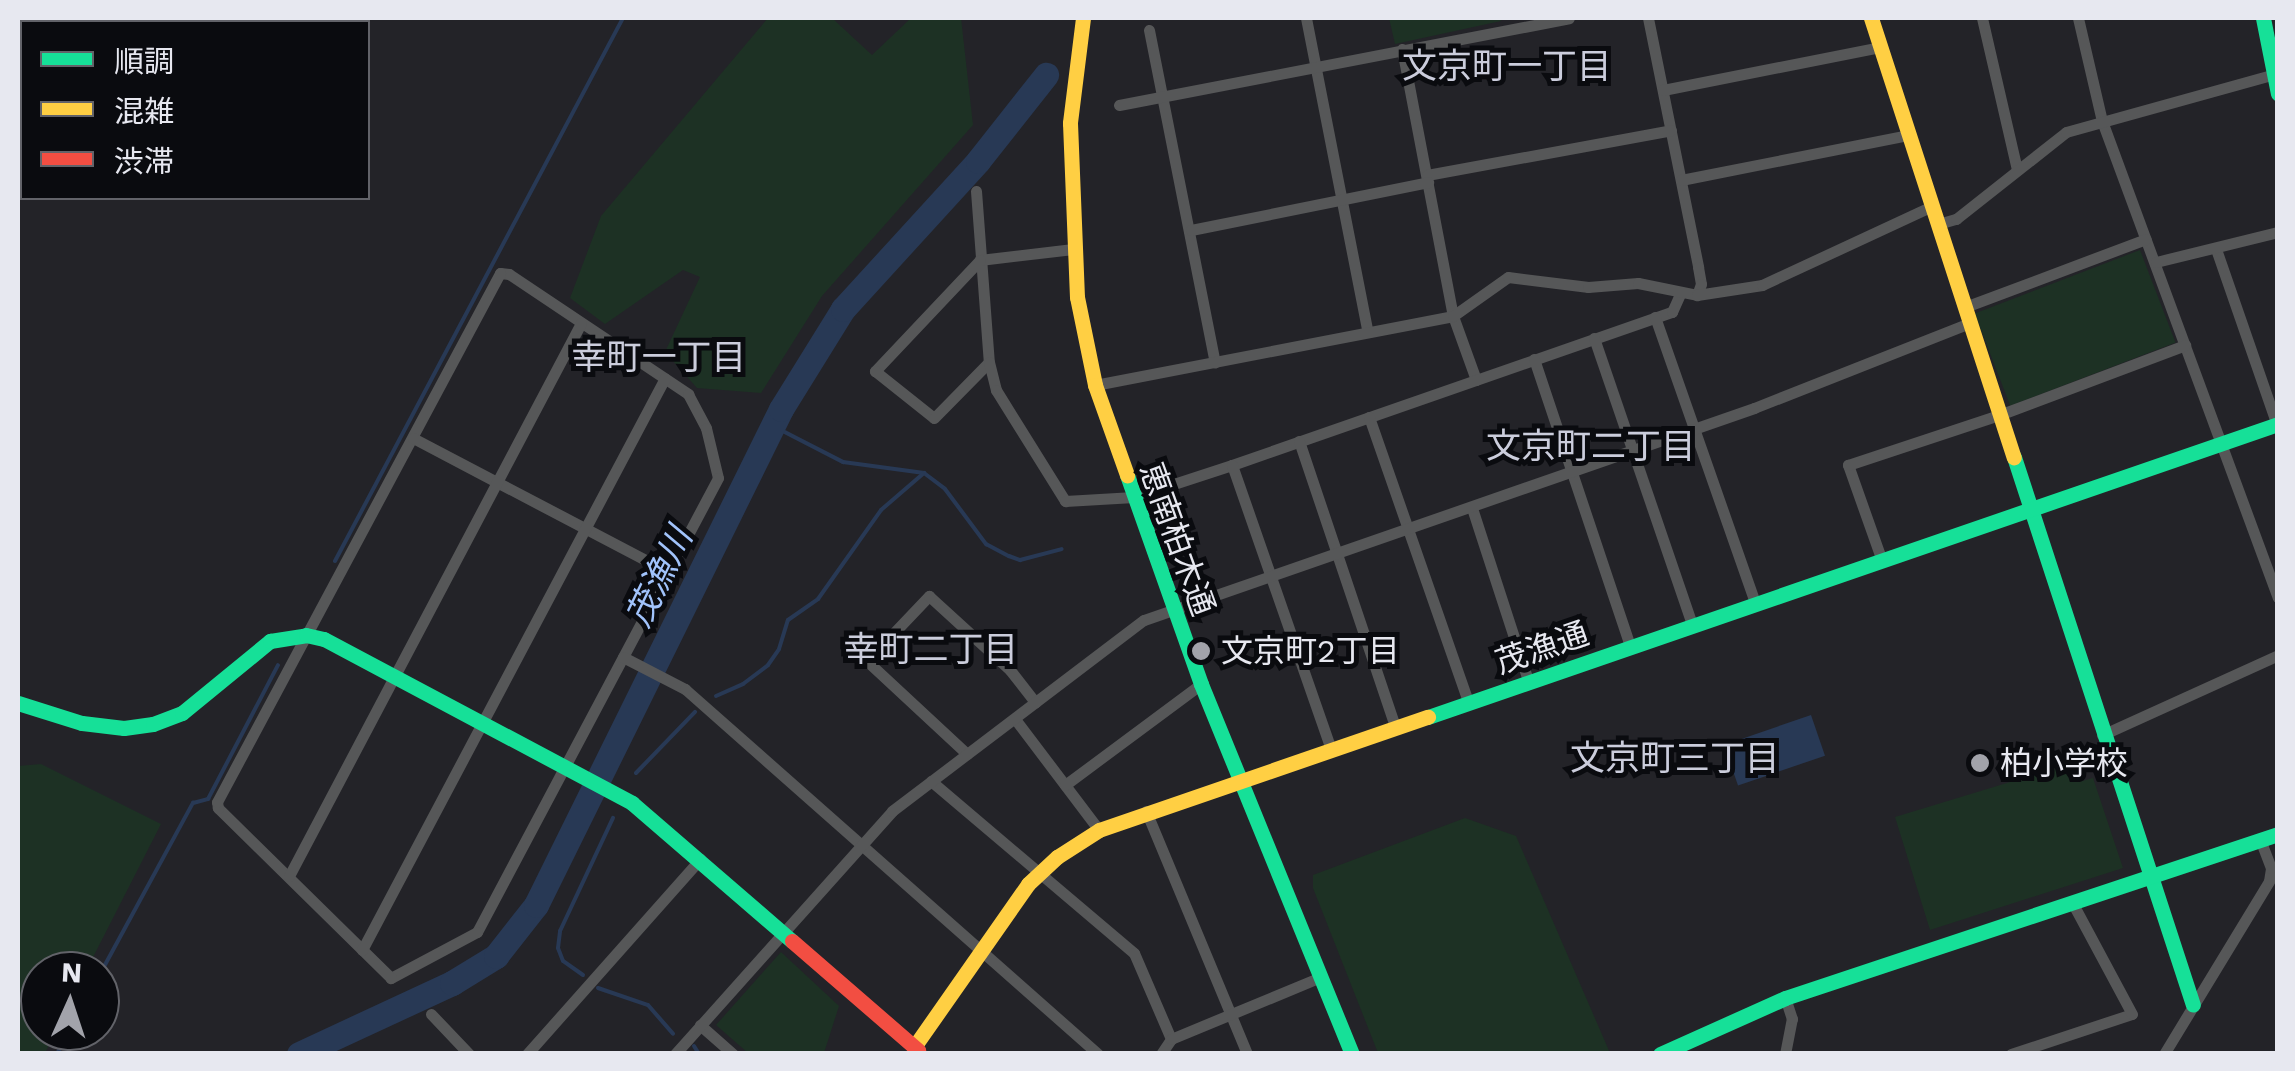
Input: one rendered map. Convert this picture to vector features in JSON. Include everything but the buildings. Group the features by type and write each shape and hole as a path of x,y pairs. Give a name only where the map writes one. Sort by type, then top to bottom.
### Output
{"street":[{"name":"恵南柏木通","path":"1083,18 1070,123 1073,249 1094,385 1201,684 1350,1053"},
{"path":"1306,18 1367,330"},
{"path":"1119,106 1569,18"},
{"path":"1648,18 1701,284 1697,295"},
{"path":"1871,18 2193,1004"},
{"path":"1982,18 2017,170"},
{"path":"2078,18 2102,120 2278,598"},
{"path":"2263,18 2278,94"},
{"path":"1150,30 1215,363"},
{"path":"1662,90 1880,47"},
{"path":"1402,49 1453,316 1476,380"},
{"path":"1938,224 1956,219 2066,132 2272,74"},
{"path":"1191,230 1670,130"},
{"path":"1681,180 1908,135"},
{"path":"976,191 988,362 996,390 1066,501 1134,497 1232,465 1672,312 1681,292"},
{"path":"1094,385 1453,316 1508,277 1588,286 1638,283 1697,295 1762,284 1932,206"},
{"path":"2156,262 2278,232"},
{"path":"674,1054 892,810 1144,620 1694,430 2146,239"},
{"path":"988,362 934,418 875,371 980,260 1073,249"},
{"path":"2216,249 2277,424"},
{"path":"500,273 509,274 664,378 688,394 706,428 718,478 666,571 627,659 569,770 477,932 392,978 218,808 218,802 500,273"},
{"path":"1655,318 1755,602"},
{"path":"289,876 581,324"},
{"path":"1594,338 1692,625"},
{"path":"1881,558 1848,465 1999,415 2185,345"},
{"path":"1534,359 1630,646"},
{"path":"362,950 664,378"},
{"path":"1369,417 1468,702"},
{"name":"茂漁通","path":"915,1051 980,949 1041,870 1099,830 2277,424"},
{"path":"413,438 666,571"},
{"path":"1299,441 1396,727"},
{"path":"1232,465 1332,749"},
{"path":"1472,508 1529,683"},
{"path":"966,754 867,661 929,596 1010,670 1036,702"},
{"path":"18,703 82,722 124,728 153,724 182,713 270,641 306,635 324,639 632,804 700,859 915,1051"},
{"path":"2102,735 2278,654"},
{"path":"627,659 684,688 1098,1054"},
{"path":"1065,784 1201,684"},
{"path":"1014,719 1099,830"},
{"path":"931,781 1041,870 1134,953 1171,1039"},
{"path":"1146,811 1247,1054"},
{"path":"1660,1054 1685,1048 1785,998 2278,834"},
{"path":"2164,1054 2269,881 2271,868 2261,842"},
{"path":"527,1054 700,859"},
{"path":"2011,1054 2132,1014 2072,904"},
{"path":"1161,1054 1171,1039 1321,977"},
{"path":"1785,998 1792,1019 1785,1054"},
{"path":"431,1014 470,1054"},
{"path":"700,1025 732,1054"}],"green space":[{"path":"768,18 832,18 872,55 911,18 961,18 973,125 822,296 761,393 697,388 665,352 700,277 683,270 605,324 570,298 601,216"},
{"path":"1389,18 1500,18 1501,21 1395,44"},
{"path":"2140,250 2175,342 2010,406 1975,313"},
{"path":"2073,763 2079,782 2093,778 2123,868 1930,930 1895,817"},
{"path":"41,764 161,824 96,951 20,951 20,1051 45,1053 18,1053 18,766"},
{"path":"1465,818 1516,836 1610,1053 1378,1053 1313,888 1313,875"},
{"path":"781,952 839,1006 824,1053 748,1053 716,1025"}],"water":[{"path":"1811,715 1825,756 1738,786 1724,745"}],"waterway":[{"path":"335,561 623,18"},
{"name":"茂漁川","path":"299,1054 452,983 496,956 536,905 781,409 843,309 978,161 1046,75"},
{"path":"773,426 843,462 924,473 945,489 986,544 1009,556 1020,560 1062,549"},
{"path":"716,696 743,684 768,665 779,649 788,620 818,599 881,510 924,473"},
{"path":"113,951 193,803 208,799 278,665"},
{"path":"636,773 695,712"},
{"path":"583,975 563,961 558,948 560,931 613,818"},
{"path":"598,988 648,1005 673,1034"},
{"path":"694,1046 699,1054"}],"traffic: fast":[{"path":"2263,18 2278,94"},
{"path":"1428,717 2278,424"},
{"path":"2014,457 2193,1005"},
{"path":"1127,475 1201,684 1352,1054"},
{"path":"18,703 82,723 124,728 153,724 182,713 270,641 306,635 324,639 632,803 792,941"},
{"path":"1660,1054 1785,998 2278,834"}],"traffic: slow":[{"path":"1083,18 1070,123 1077,297 1095,385 1127,475"},
{"path":"1871,18 2014,457"},
{"path":"914,1047 1028,884 1057,857 1099,830 1428,717"}],"traffic: jam":[{"path":"792,941 918,1050"}],"place":[{"name":"文京町2丁目","path":"1201,651"},
{"name":"柏小学校","path":"1980,763"}],"district":[{"name":"文京町一丁目","path":"1507,66"},
{"name":"幸町一丁目","path":"659,357"},
{"name":"文京町二丁目","path":"1591,446"},
{"name":"幸町二丁目","path":"931,649"},
{"name":"文京町三丁目","path":"1675,758"}]}
